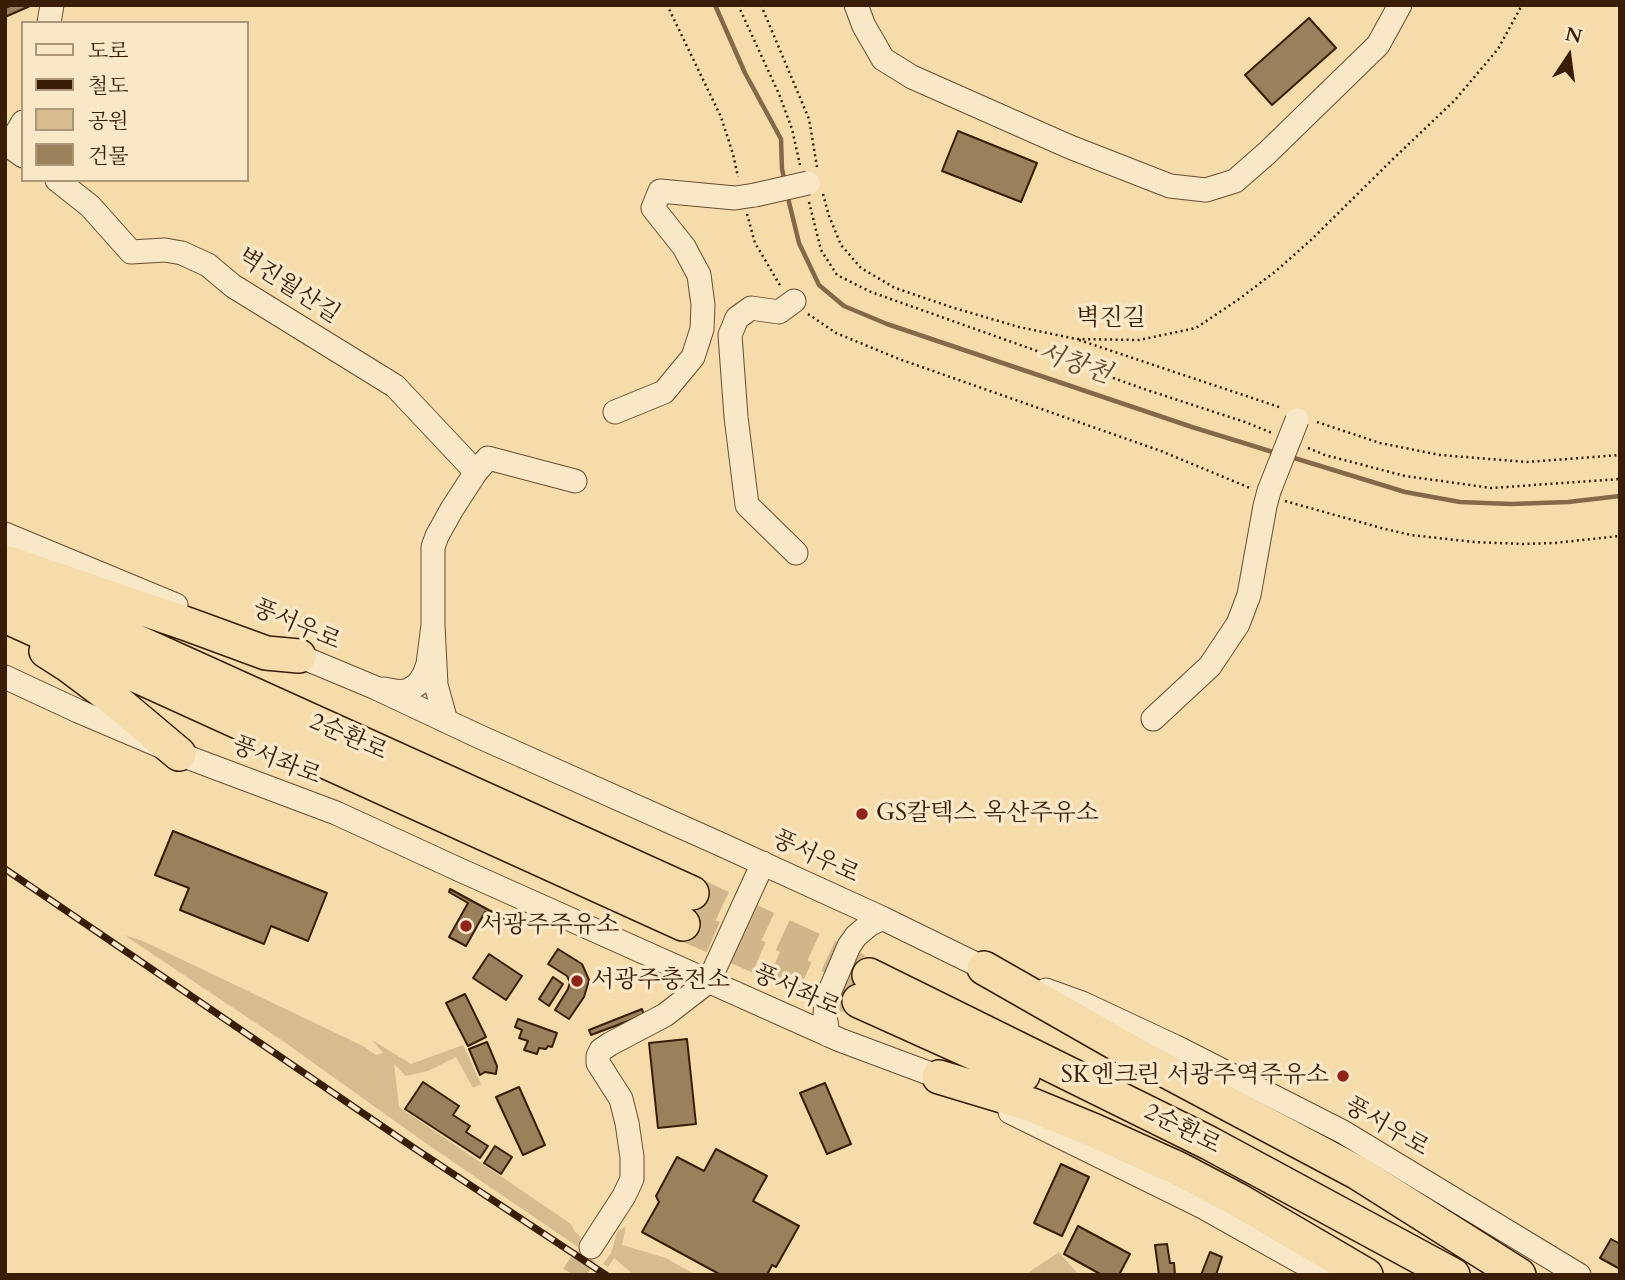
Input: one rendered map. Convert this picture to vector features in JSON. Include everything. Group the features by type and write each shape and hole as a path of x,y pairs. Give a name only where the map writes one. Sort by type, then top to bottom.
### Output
{"highway":[{"path":"5,562 266,653 299,656"},
{"name":"2순환로","path":"5,582 687,909 5,615"},
{"path":"5,626 68,665 179,754"},
{"path":"984,968 1140,1057 1358,1173 1519,1275"},
{"name":"2순환로","path":"1409,1275 1245,1183 1081,1102 864,988 1209,1143 1453,1275"},
{"path":"939,1077 1032,1105 1107,1136 1238,1200 1366,1275"}],"street":[{"path":"856,5 864,26 883,59 912,77 1070,147 1170,187 1206,190 1235,181 1267,153 1378,45 1400,5"},
{"path":"21,125 9,146 21,155"},
{"name":"벽진월산길","path":"60,182 90,206 131,252 165,250 182,253 208,265 233,286 395,386 476,472"},
{"path":"615,412 664,392 693,357 702,329 703,305 699,275 684,247 653,208 660,191 735,198 809,182"},
{"path":"794,301 779,312 751,308 737,318 730,335 736,417 747,505 796,553"},
{"path":"1153,719 1210,666 1238,624 1250,595 1268,494 1298,417"},
{"path":"446,721 436,685 433,625 433,547 443,525 476,472 488,458 575,481"},
{"name":"풍서우로","path":"5,534 376,688 763,863 984,968 1082,1003 1176,1047 1343,1132 1579,1275"},
{"path":"376,688 401,692 418,684 428,664 433,625"},
{"name":"풍서좌로","path":"5,677 179,754 336,813 828,1035 939,1077 1203,1207 1324,1275"},
{"path":"591,1247 632,1180 628,1124 621,1099 598,1063 598,1055 610,1044 665,1015 709,981 763,863"},
{"path":"828,1035 826,1000 849,947 856,936 882,918"}],"path":[{"path":"666,5 721,117 748,196 755,243 781,286 808,314 824,325 899,359 1161,451 1268,494 1385,529 1411,535 1523,544 1620,536"},
{"path":"738,5 792,129 809,182 821,250 837,275 872,292 1279,436"},
{"name":"벽진길","path":"761,5 809,119 809,182 829,216 841,246 861,268 895,288 1019,327 1076,338 1139,340 1196,328 1276,271 1455,100 1498,48 1522,5"},
{"path":"1076,338 1262,400 1298,417 1380,443 1440,455 1527,462 1620,455"},
{"path":"1302,446 1325,455 1405,475 1491,488 1620,479"}],"green space":[{"path":"124,935 143,941 363,1046 376,1055 383,1053 372,1040 411,1064 463,1045 481,1084 473,1088 456,1057 428,1071 406,1076 394,1064 399,1107 571,1224 581,1237 578,1247 280,1039"},
{"path":"626,1226 622,1245 666,1258 696,1275 634,1275 614,1258 608,1267 603,1264 611,1253 617,1232"},
{"path":"1059,1252 1079,1275 1025,1275"}],"building":[{"path":"13,5 30,6 5,17 5,8"},
{"path":"1309,18 1336,48 1272,105 1245,75"},
{"path":"958,131 1037,163 1021,202 942,171"},
{"path":"173,831 327,893 308,941 271,926 264,944 180,910 189,888 155,875"},
{"path":"450,889 509,921 507,924 485,912 466,946 449,937 468,903 449,892"},
{"path":"558,949 582,964 589,980 584,997 569,1019 555,1010 570,982 567,976 548,964"},
{"path":"489,954 522,976 506,1000 473,978"},
{"path":"553,977 563,984 549,1006 539,999"},
{"path":"465,994 486,1037 468,1046 446,1003"},
{"path":"642,1009 644,1015 591,1035 589,1030"},
{"path":"518,1019 557,1033 552,1047 539,1048 537,1054 524,1050 528,1041 519,1038 522,1030 515,1027"},
{"path":"687,1039 696,1124 658,1128 649,1043"},
{"path":"487,1042 497,1066 496,1074 485,1072 480,1075 469,1049"},
{"path":"423,1082 459,1106 453,1115 470,1126 466,1132 488,1146 480,1158 405,1109"},
{"path":"825,1083 851,1144 827,1154 800,1093"},
{"path":"519,1087 545,1145 523,1155 496,1097"},
{"path":"495,1146 512,1157 501,1174 484,1163"},
{"path":"716,1149 767,1176 753,1201 799,1226 776,1267 772,1265 767,1275 721,1275 642,1232 659,1202 656,1196 677,1157 704,1171"},
{"path":"1061,1164 1089,1177 1062,1236 1034,1223"},
{"path":"1078,1226 1130,1254 1119,1275 1102,1275 1064,1254"},
{"path":"1611,1239 1620,1244 1620,1269 1600,1258"},
{"path":"1167,1244 1175,1275 1159,1275 1155,1245"},
{"path":"1210,1252 1222,1257 1216,1275 1201,1275"}],"waterway":[{"name":"서창천","path":"715,5 745,73 781,139 785,182"},
{"name":"서창천","path":"787,194 799,243 819,285 844,306 887,324 1276,453"},
{"name":"서창천","path":"1291,457 1405,492 1460,502 1568,502 1620,496"}],"tunnel":[{"path":"692,893 869,975"},
{"path":"683,924 859,1001"},
{"path":"573,1275 591,1247"}],"railway":[{"path":"5,869 414,1148 606,1275"}],"place":[{"name":"GS칼텍스 옥산주유소","path":"862,814"},
{"name":"서광주주유소","path":"466,926"},
{"name":"서광주충전소","path":"577,981"},
{"name":"SK엔크린 서광주역주유소","path":"1343,1076"}]}
